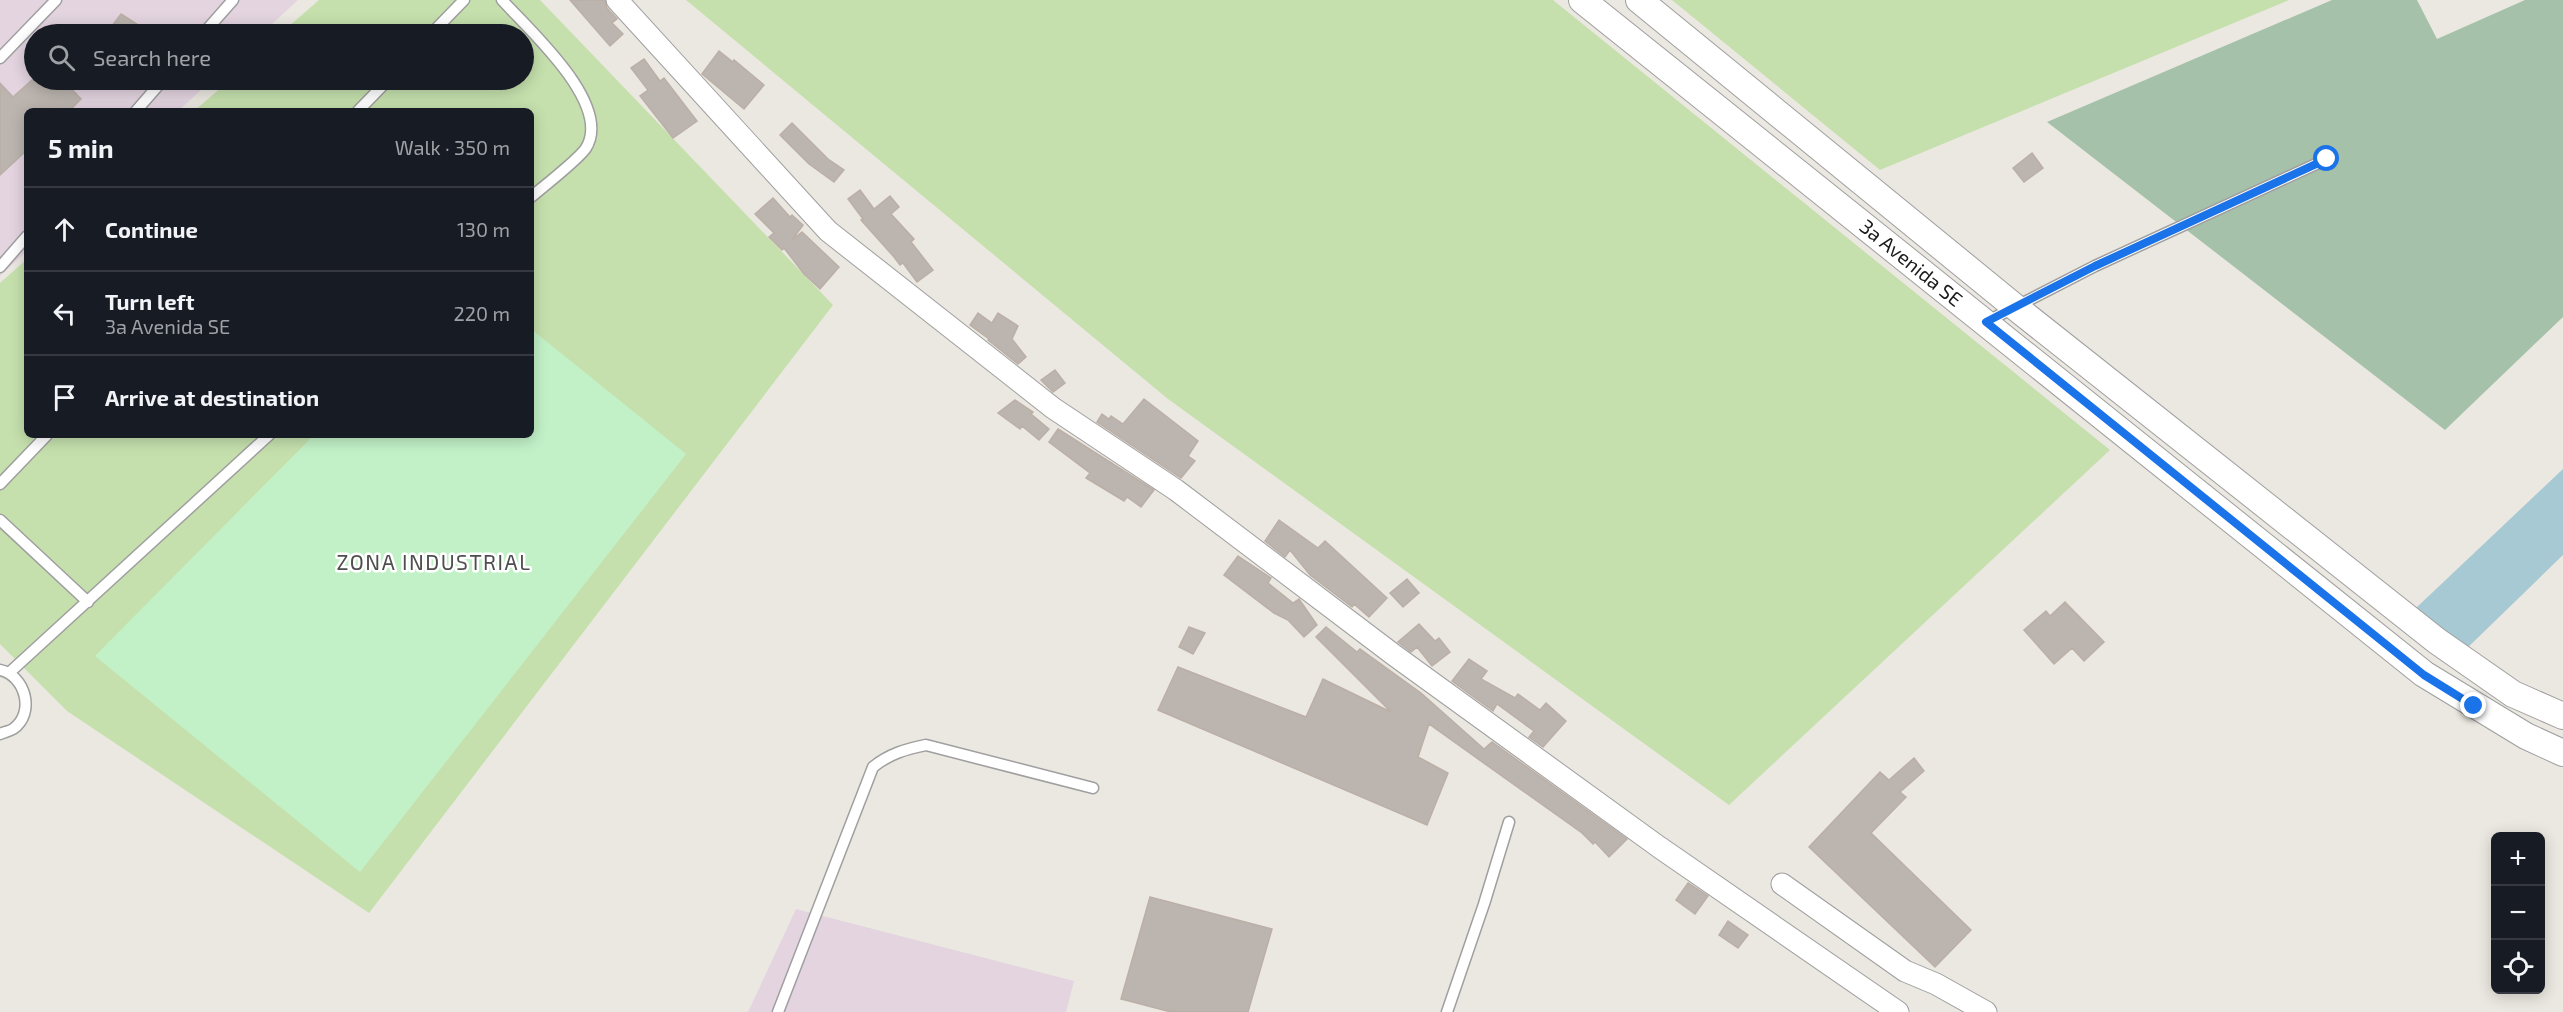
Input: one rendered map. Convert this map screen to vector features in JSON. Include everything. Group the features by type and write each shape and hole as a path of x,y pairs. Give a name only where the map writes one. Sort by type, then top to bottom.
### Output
{"street":[{"path":"617,0 828,231 1053,408 1176,490 1394,655 1659,847 1898,1012"},
{"name":"3a Avenida SE","path":"1582,0 2424,675 2526,736 2563,753"},
{"path":"1639,0 2015,307 2437,641 2513,694 2563,716"},
{"path":"1782,884 1905,971 1936,984 1986,1012"}],"lane":[{"path":"33,24 56,0"},
{"path":"212,24 233,0"},
{"path":"441,24 464,0"},
{"path":"502,0 523,24"},
{"path":"0,58 24,33"},
{"path":"534,36 576,83 587,104 590,134 586,148 534,194"},
{"path":"139,108 154,90"},
{"path":"361,108 378,90"},
{"path":"1986,322 2095,266 2327,159"},
{"path":"0,267 24,239"},
{"path":"0,484 44,438"},
{"path":"0,734 15,728 26,710 24,688 5,671 88,602 266,438"},
{"path":"0,520 88,602"},
{"path":"778,1012 873,767 884,758 901,750 926,745 1093,788"},
{"path":"1447,1012 1509,822"}],"shaded area":[{"path":"0,0 298,0 272,24 24,24 24,90 201,90 181,108 24,108 24,254 0,276"},
{"path":"796,909 1074,981 1066,1012 748,1012"}],"green space":[{"path":"319,0 540,0 833,305 369,913 67,711 0,644 0,283 24,262 24,438 534,438 534,108 197,108 218,90 534,90 534,24 291,24"},
{"path":"686,0 1553,0 2110,450 1729,805 1168,399"},
{"path":"1672,0 2289,0 1880,170"},
{"path":"2332,0 2417,0 2437,39 2525,0 2563,0 2563,317 2445,430 2047,122"},
{"path":"534,331 686,454 360,872 95,656 311,438 534,438"}],"water":[{"path":"2563,469 2563,555 2461,654 2416,608"}],"building":[{"path":"570,0 605,0 607,8 617,19 612,23 623,34 610,46"},
{"path":"121,14 136,24 114,24"},
{"path":"719,51 733,62 734,60 764,85 744,109 702,74"},
{"path":"644,59 660,81 664,78 697,121 673,138 640,96 648,90 631,68"},
{"path":"0,83 13,97 24,87 24,90 72,90 81,99 72,108 24,108 24,153 0,175"},
{"path":"792,123 828,159 844,170 834,182 809,164 780,135"},
{"path":"2032,153 2043,168 2024,182 2013,168"},
{"path":"860,190 874,209 890,196 899,207 891,214 914,239 911,242 933,270 917,282 903,263 900,265 861,220 863,219 848,199"},
{"path":"773,198 790,217 792,215 803,225 792,240 802,232 839,267 820,289 804,274 784,248 782,250 769,237 774,233 755,214"},
{"path":"978,313 992,323 998,313 1018,326 1012,339 1026,357 1018,364 970,325"},
{"path":"1055,370 1065,383 1053,392 1041,380"},
{"path":"1144,399 1198,441 1188,456 1195,461 1181,478 1097,422 1102,414 1109,419 1111,416 1123,424"},
{"path":"1015,400 1033,412 1031,414 1049,429 1039,440 1022,426 1020,429 998,413"},
{"path":"1058,429 1154,490 1141,507 1127,497 1124,501 1086,478 1090,473 1049,442"},
{"path":"1279,520 1318,548 1325,541 1387,598 1369,617 1354,604 1352,607 1310,575 1290,550 1285,557 1265,541"},
{"path":"1238,556 1271,578 1268,583 1293,603 1299,599 1317,625 1304,637 1288,620 1274,613 1224,575"},
{"path":"1407,579 1419,593 1403,607 1390,593"},
{"path":"2065,602 2104,642 2084,661 2072,648 2054,664 2024,630 2046,611 2050,616"},
{"path":"1419,624 1435,641 1439,638 1450,652 1432,666 1417,647 1411,652 1398,642"},
{"path":"1189,627 1205,633 1193,654 1179,647"},
{"path":"1326,627 1357,652 1360,649 1421,693 1484,749 1492,742 1627,839 1609,857 1595,842 1593,844 1582,833 1429,724 1418,757 1448,773 1427,825 1158,710 1178,667 1306,717 1323,679 1391,712 1316,637"},
{"path":"1469,659 1487,671 1481,679 1515,698 1518,694 1540,710 1546,703 1566,721 1543,747 1529,737 1534,731 1497,704 1493,711 1452,681"},
{"path":"1914,758 1924,771 1900,792 1906,797 1871,833 1971,930 1935,967 1809,847 1880,772 1889,780"},
{"path":"1688,883 1708,896 1695,914 1676,900"},
{"path":"1150,897 1272,929 1248,1012 1171,1012 1121,999"},
{"path":"1728,921 1748,935 1738,948 1719,935"}],"district":[{"name":"ZONA INDUSTRIAL","path":"434,563"}],"route":[{"path":"2327,159 2095,266 1986,322 2424,675 2474,706"}]}
